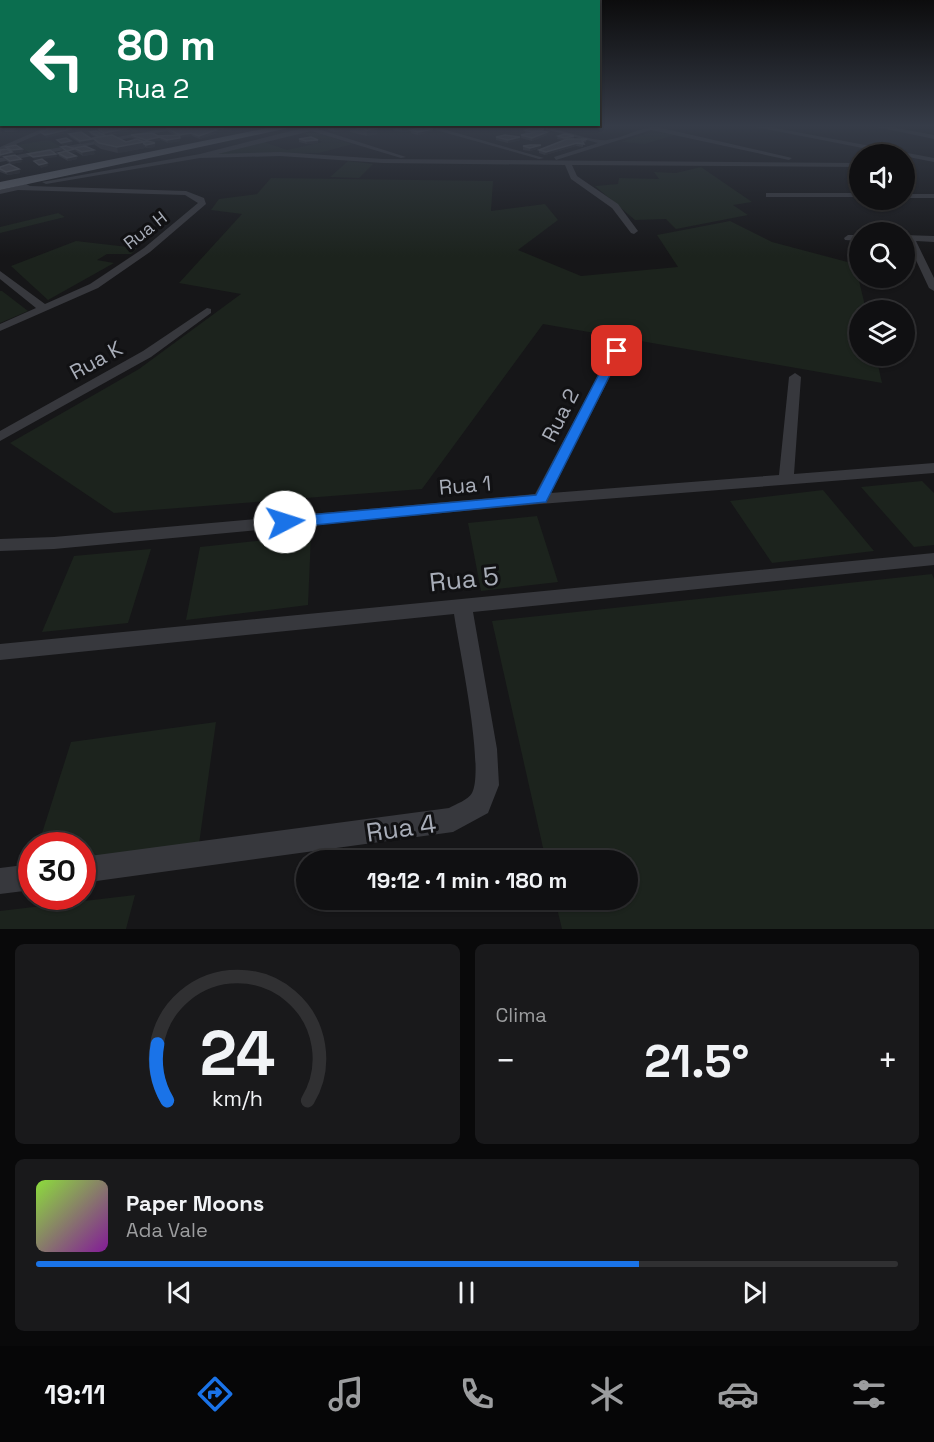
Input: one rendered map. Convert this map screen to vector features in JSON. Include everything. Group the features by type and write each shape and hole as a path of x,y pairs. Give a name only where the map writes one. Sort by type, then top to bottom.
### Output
{"highway":[{"path":"6,186 77,170"},
{"path":"6,186 91,170"},
{"path":"6,186 42,181"}],"street":[{"path":"42,181 109,170"},
{"path":"571,170 574,177 615,206 634,231"},
{"name":"Rua H","path":"0,328 94,286 117,272 202,204 201,200 186,193 6,186"},
{"path":"769,195 849,195"},
{"path":"915,196 934,196"},
{"path":"915,238 934,238"},
{"path":"915,253 934,288"},
{"path":"0,274 44,309"},
{"name":"Rua K","path":"0,436 147,354 207,311"},
{"name":"Rua 2","path":"540,499 617,351"},
{"path":"786,480 795,377"},
{"name":"Rua 1","path":"0,545 54,543 540,499 934,468"},
{"name":"Rua 5","path":"0,652 934,559"},
{"name":"Rua 4","path":"96,868 453,820 479,804 487,785 486,749 462,606"},
{"path":"0,881 18,879"}],"shaded area":[{"path":"337,170 367,170 359,178 330,177"},
{"path":"706,170 752,202 733,205 748,215 676,229 666,219 635,220 595,186 618,184 619,178 659,179 654,172"},
{"path":"271,178 493,181 491,211 545,204 558,220 518,250 581,276 678,267 657,235 730,221 772,242 849,262 849,288 861,288 864,300 849,300 849,366 878,366 882,383 543,324 422,489 114,513 10,443 139,369 241,294 179,283 242,214 211,210 219,199 257,194"},
{"path":"58,213 65,217 0,233 0,227"},
{"path":"76,241 137,248 131,254 107,254 97,260 114,263 48,300 11,266"},
{"path":"0,291 2,291 28,311 0,323"},
{"path":"922,481 934,493 934,545 914,547 861,487"},
{"path":"823,490 874,551 772,563 730,501"},
{"path":"537,516 558,582 481,591 468,523"},
{"path":"311,535 308,605 186,620 200,547"},
{"path":"151,549 128,623 42,632 74,556"},
{"path":"932,574 934,579 934,929 562,929 557,910 638,910 638,850 544,850 492,621"},
{"path":"216,722 199,844 96,860 96,832 42,832 71,742"},
{"path":"135,895 126,929 0,929 0,911 18,909 96,910 96,900"}],"route":[{"path":"285,522 540,499 617,351"}]}
